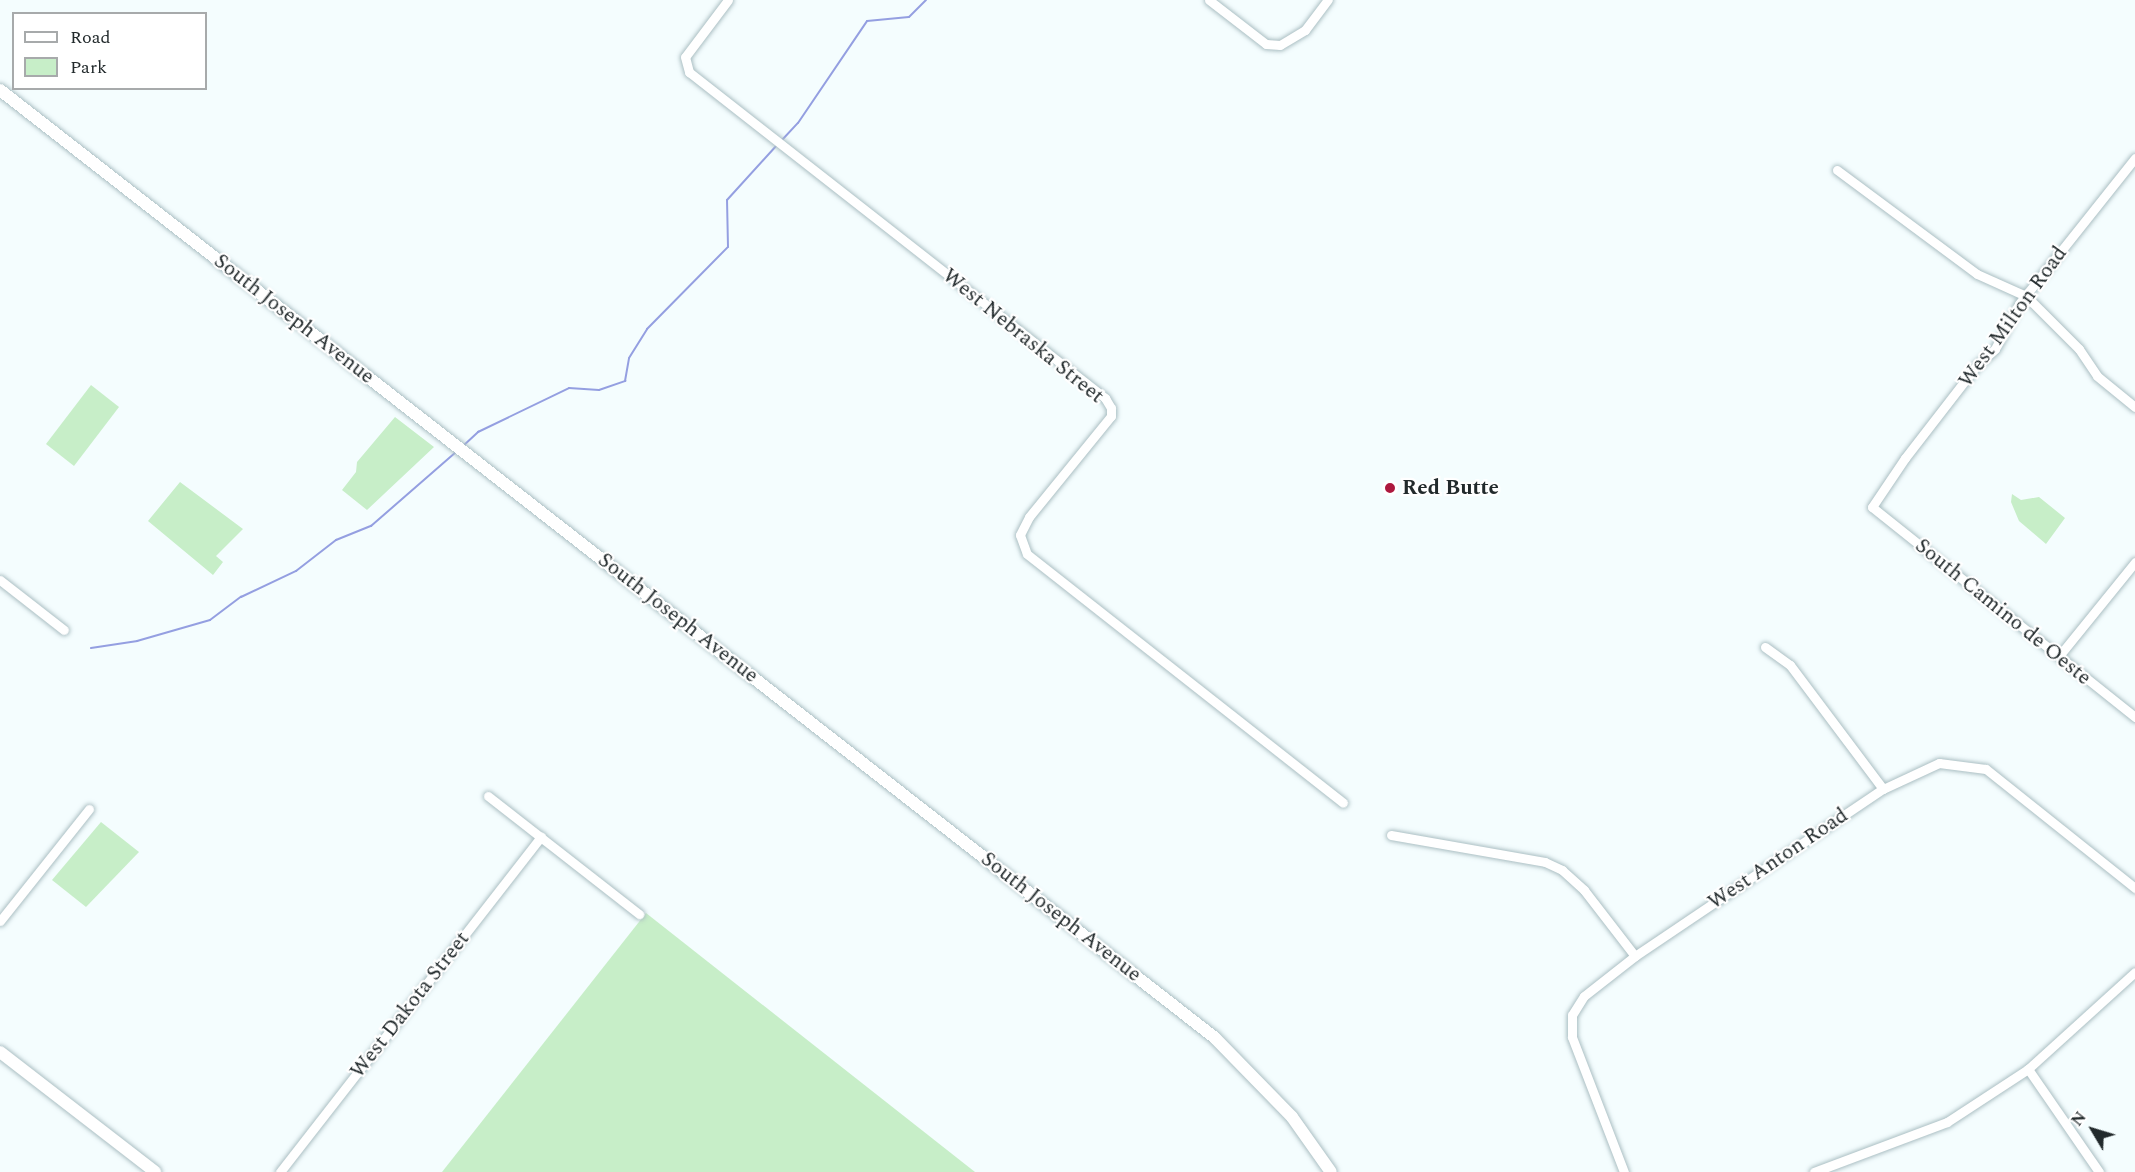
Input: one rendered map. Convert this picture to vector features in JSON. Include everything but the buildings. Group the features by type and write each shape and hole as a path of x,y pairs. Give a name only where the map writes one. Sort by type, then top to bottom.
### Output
{"main road":[{"name":"South Joseph Avenue","path":"0,90 1215,1038 1292,1117 1331,1172"},
{"path":"0,1052 155,1172"}],"street":[{"name":"West Nebraska Street","path":"729,0 685,57 688,72 1105,398 1111,408 1111,416 1029,517 1020,535 1027,554 1343,803"},
{"path":"1209,0 1266,44 1280,45 1305,30 1328,0"},
{"name":"West Milton Road","path":"1872,507 1905,458 1977,365 1995,349 2026,296 2135,158"},
{"path":"1837,170 1977,274 2026,296 2079,349 2097,375 2135,407"},
{"name":"South Camino de Oeste","path":"1872,507 2135,717"},
{"path":"2059,656 2135,562"},
{"path":"0,580 64,630"},
{"path":"1765,646 1790,665 1883,789"},
{"name":"West Anton Road","path":"1624,1172 1572,1036 1572,1015 1584,996 1635,956 1883,789 1939,763 1986,769 2135,888"},
{"path":"488,796 639,915"},
{"path":"0,921 89,809"},
{"path":"1391,835 1538,860 1562,870 1584,890 1635,956"},
{"name":"West Dakota Street","path":"280,1172 541,837"},
{"path":"1814,1172 1947,1122 2028,1069 2135,972"},
{"path":"2028,1069 2099,1172"},
{"path":"1849,1160 1850,1172"}],"green space":[{"path":"91,385 119,407 74,466 46,444"},
{"path":"395,417 434,447 367,510 342,490 356,472 357,462"},
{"path":"180,482 243,529 216,556 223,562 213,575 148,521"},
{"path":"2012,494 2021,500 2039,497 2065,518 2046,544 2019,521 2011,502"},
{"path":"101,822 139,852 86,907 52,880"},
{"path":"646,913 975,1172 442,1172"}],"waterway":[{"path":"782,140 798,123 867,21 909,17 926,0"},
{"path":"463,446 478,432 569,388 599,390 625,381 629,358 647,329 728,247 727,200 778,144"},
{"path":"91,648 137,641 210,620 241,597 296,571 336,540 371,526 456,452"}],"place":[{"name":"Red Butte","path":"1390,488"}]}
